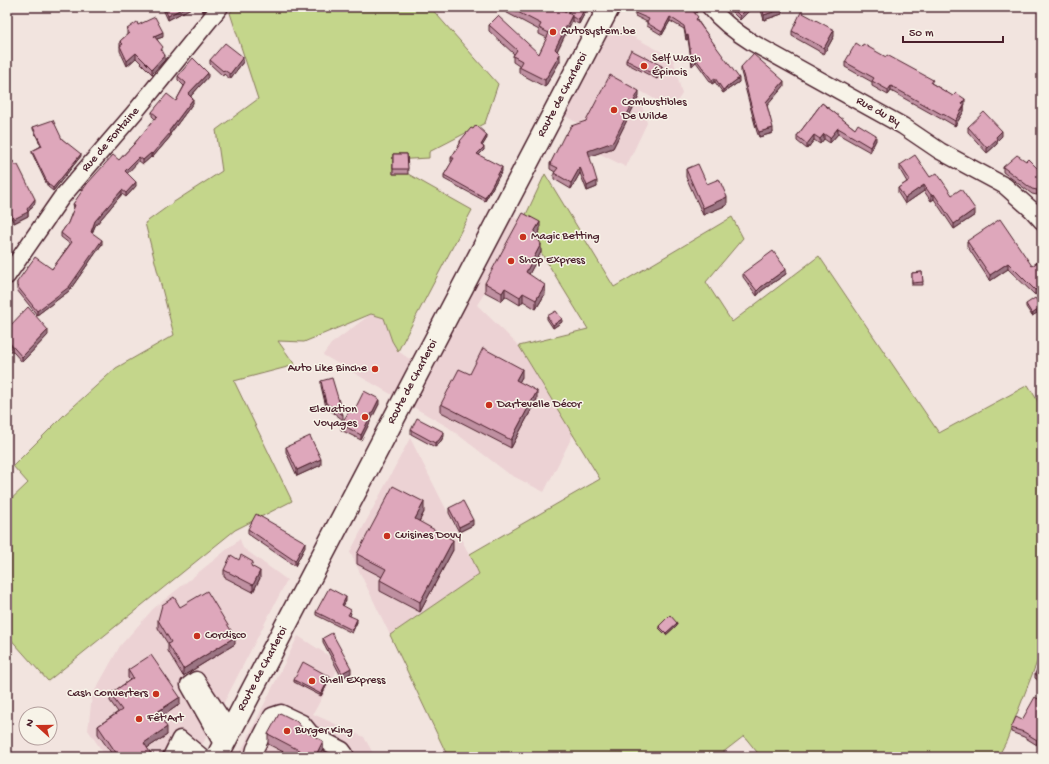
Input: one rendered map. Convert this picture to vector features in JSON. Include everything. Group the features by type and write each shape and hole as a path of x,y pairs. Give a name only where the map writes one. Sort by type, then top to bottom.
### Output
{"main road":[{"name":"Route de Charleroi","path":"224,744 609,7"}],"street":[{"name":"Rue de Fontaine","path":"7,276 61,198 135,112 220,7"},
{"name":"Rue du By","path":"710,7 736,32 903,126 940,151 1005,186 1032,210 1042,222"},
{"path":"253,757 255,749 272,716 281,713 302,723 311,734 342,750 345,757"},
{"path":"171,757 180,739 202,757"}],"shaded area":[{"path":"611,25 673,58 682,94 672,109 637,89 647,123 626,167 584,146 576,122 565,116"},
{"path":"498,210 541,230 534,241 485,292 477,305 519,346 573,435 544,492 509,474 448,427 323,355 331,344 371,314 384,318 392,341 398,351 418,365"},
{"path":"410,438 479,574 390,635 350,552"},
{"path":"240,539 243,548 287,580 196,757 106,757 88,730 92,696 120,646 153,609"},
{"path":"298,636 328,655 337,670 313,714 364,737 375,757 238,757"}],"green space":[{"path":"235,7 430,7 498,84 485,123 429,152 429,158 393,160 393,174 408,174 472,210 398,351 392,341 384,318 371,314 304,342 278,341 295,365 234,381 292,501 235,530 48,681 7,635 7,503 28,483 13,466 64,415 116,368 174,335 145,223 222,171 216,130 258,99 230,13"},
{"path":"545,174 614,287 732,217 743,238 706,282 732,322 819,256 939,433 1028,385 1042,408 1042,649 1006,742 998,757 761,757 744,736 717,757 448,757 390,635 479,574 470,554 600,479 519,346 588,329 534,241 540,230 523,221"}],"building":[{"path":"164,7 185,7 168,16"},
{"path":"508,7 557,7 572,15 555,49 560,54 545,80 519,67 522,61 513,56 517,50 489,25 498,16 539,54 549,33 539,28 541,24"},
{"path":"572,7 585,7 579,20 572,17 572,15 568,13"},
{"path":"637,7 696,7 697,8 693,11 698,17 696,19 739,78 723,90 715,78 712,80 696,59 692,62 688,35 686,36 684,26 670,17 662,32 647,23 649,19 635,13"},
{"path":"731,7 749,7 740,16"},
{"path":"762,7 781,7 782,9 764,15"},
{"path":"801,12 834,30 824,48 792,31"},
{"path":"155,17 163,32 154,36 163,47 161,50 165,55 152,69 136,53 127,61 120,46 123,44 120,41 129,33 127,29 137,22 138,25"},
{"path":"225,43 243,57 230,74 224,70 223,71 210,60"},
{"path":"856,43 862,47 863,44 886,57 887,55 933,80 931,83 953,96 956,93 965,99 962,104 964,106 955,121 891,86 888,90 872,81 874,78 845,62"},
{"name":"Self Wash Épinois","path":"631,50 662,66 657,76 626,60"},
{"path":"753,54 784,81 766,102 773,128 759,132 741,67"},
{"path":"193,58 208,73 188,94 193,99 169,131 170,133 152,154 151,153 143,160 139,157 125,171 136,182 126,193 122,190 95,221 91,232 102,240 69,287 37,311 17,286 17,282 35,257 52,269 72,242 61,233 68,223 75,205 73,204 87,184 113,155 119,160 134,144 157,116 152,112 167,94 176,101 186,83 178,76"},
{"path":"610,75 639,91 613,142 588,151 597,181 587,186 580,167 571,183 554,173 558,168 550,164 565,134 566,135 571,126 586,121"},
{"path":"822,103 855,129 858,124 876,135 870,147 838,128 830,138 824,134 820,139 814,135 807,144 797,136"},
{"path":"984,112 1002,131 996,137 997,139 987,148 968,127"},
{"path":"53,120 62,139 81,154 53,188 48,184 32,151 42,146 33,127"},
{"path":"476,125 487,135 481,145 484,147 477,154 502,167 485,198 444,175 454,158 451,158 461,142 460,141 471,128 473,129"},
{"path":"393,154 407,154 408,169 393,169"},
{"path":"915,155 930,177 937,173 952,195 961,189 975,209 954,224 934,194 931,195 924,185 905,198 898,188 910,180 900,165"},
{"path":"1017,155 1026,161 1028,159 1042,173 1042,187 1037,190 1032,189 1003,167"},
{"path":"13,161 15,165 18,165 35,199 27,209 28,212 14,219 7,206 7,164"},
{"path":"698,164 707,184 719,179 727,197 703,208 686,169"},
{"path":"523,213 540,222 534,232 541,244 526,272 545,285 536,300 523,293 520,297 505,288 502,293 485,283"},
{"path":"1000,219 1032,266 1042,259 1042,285 1035,290 1008,263 990,275 967,241"},
{"path":"773,251 786,269 757,291 743,273"},
{"path":"922,272 923,282 912,283 912,273"},
{"path":"1035,298 1042,307 1032,314 1026,304"},
{"path":"28,307 48,330 22,357 7,340 7,329"},
{"path":"556,311 562,319 553,325 547,316"},
{"name":"Dartevelle Décor","path":"483,348 522,369 516,380 537,391 511,440 441,404 459,369 470,374"},
{"path":"332,378 343,415 326,403 321,381"},
{"path":"364,391 379,399 361,435 341,424 352,407 355,409"},
{"path":"417,418 444,432 439,440 435,443 411,430"},
{"path":"310,436 321,459 297,470 286,447"},
{"path":"393,486 424,502 415,519 453,540 420,602 380,580 386,569 357,554"},
{"path":"463,501 473,520 459,527 449,508"},
{"path":"256,514 305,542 295,561 248,529"},
{"path":"231,555 239,560 241,555 253,562 251,566 260,571 253,585 224,570"},
{"path":"329,588 346,597 342,605 351,610 348,615 357,619 352,630 316,612"},
{"name":"Cordisco","path":"207,591 235,637 183,669 168,644 171,642 158,620 162,605 174,597 180,607"},
{"path":"670,615 677,623 666,633 659,626"},
{"path":"332,633 351,668 342,673 323,638"},
{"path":"151,655 180,697 157,712 167,727 144,743 153,757 119,757 98,726 122,710 110,694 133,678 128,670"},
{"path":"1042,660 1042,678 1035,674"},
{"name":"Shell Express","path":"303,662 330,677 321,694 294,680"},
{"path":"1042,692 1042,733 1037,740 1024,732 1011,728 1016,717 1022,720 1035,697 1038,699"},
{"name":"Burger King","path":"280,713 296,721 306,732 323,741 315,757 312,757 268,734"}],"place":[{"name":"Autosystem.be","path":"553,32"},
{"name":"Self Wash Épinois","path":"644,66"},
{"name":"Combustibles De Wilde","path":"614,110"},
{"name":"Magic Betting","path":"523,237"},
{"name":"Shop Express","path":"511,261"},
{"name":"Auto Like Binche","path":"375,369"},
{"name":"Dartevelle Décor","path":"489,405"},
{"name":"Elevation Voyages","path":"365,417"},
{"name":"Cuisines Dovy","path":"387,536"},
{"name":"Cordisco","path":"197,636"},
{"name":"Shell Express","path":"312,681"},
{"name":"Cash Converters","path":"156,694"},
{"name":"Fêt'Art","path":"139,719"},
{"name":"Burger King","path":"287,731"}]}
